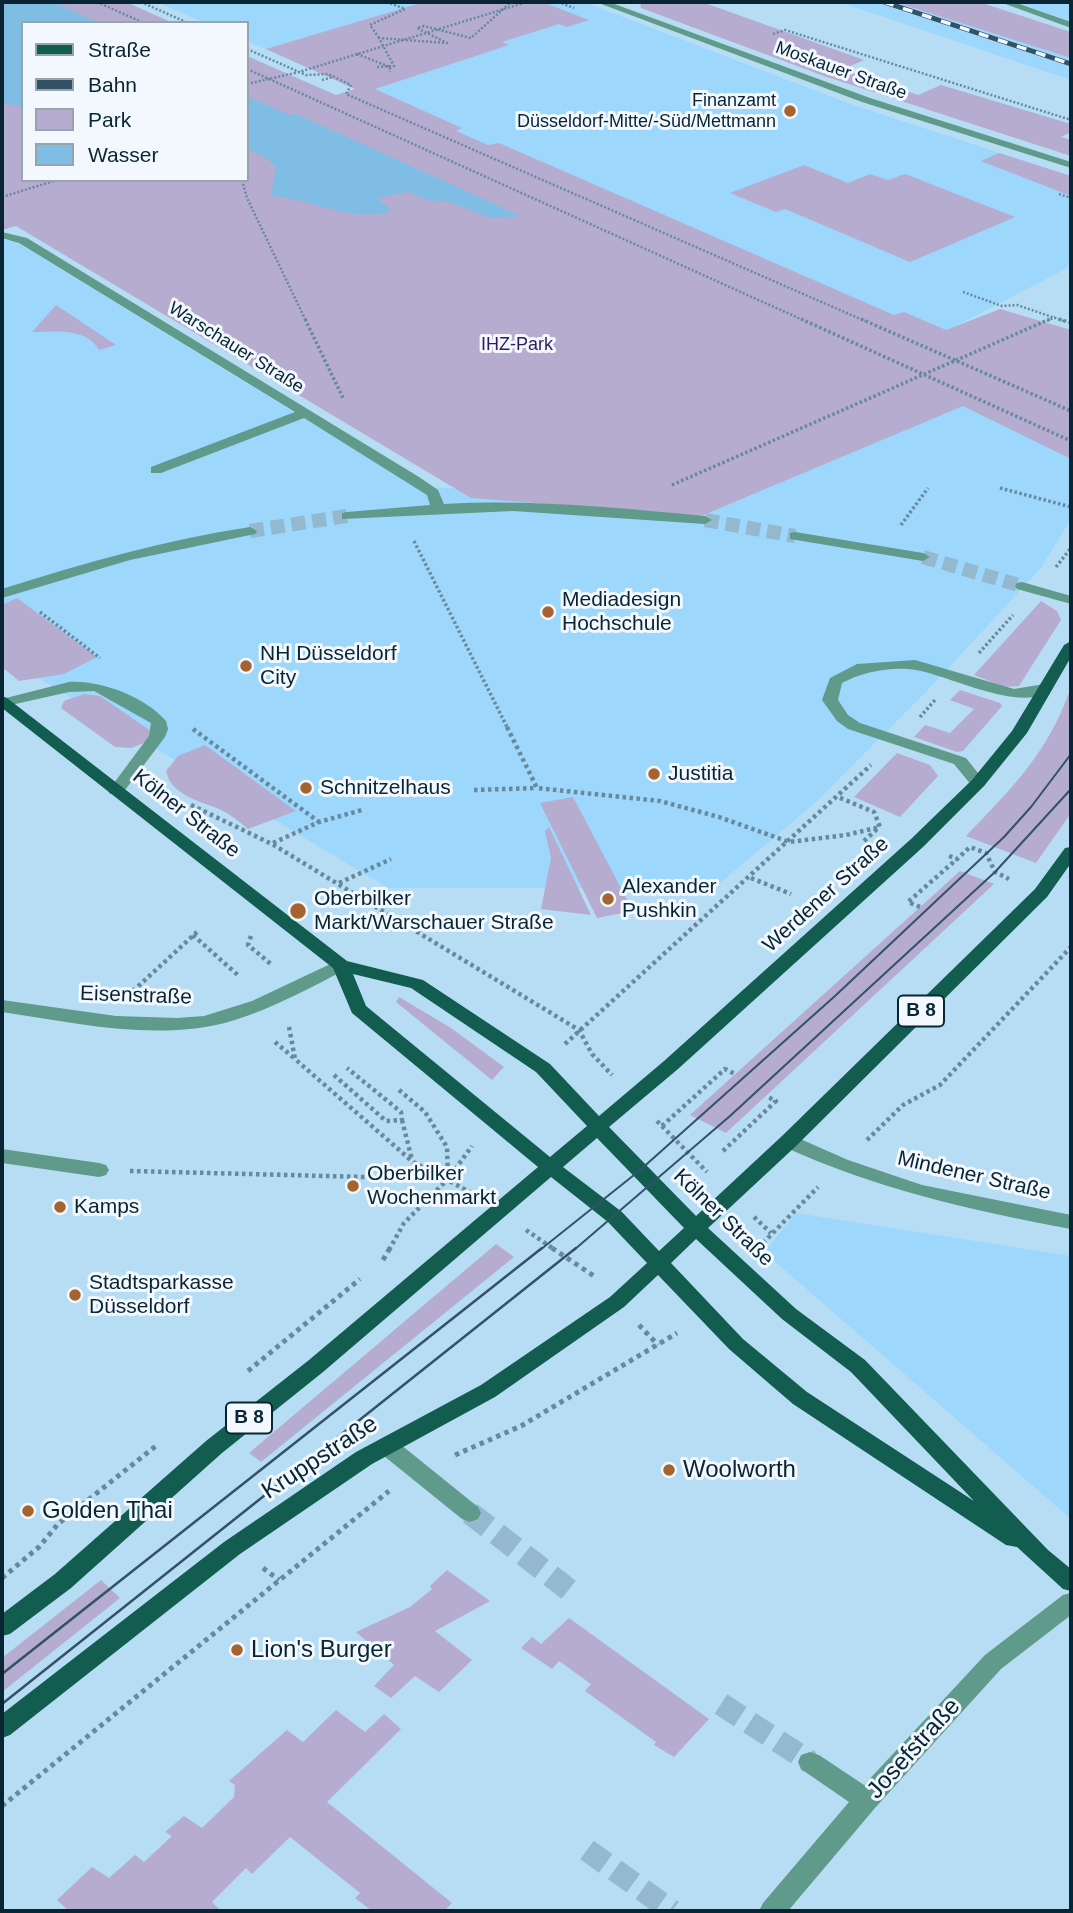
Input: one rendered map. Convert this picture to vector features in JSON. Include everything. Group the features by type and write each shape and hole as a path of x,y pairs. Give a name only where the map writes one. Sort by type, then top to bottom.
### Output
{"main road":[{"name":"Werdener Straße","path":"550,1166 671,1065 918,843 978,783 1019,733 1071,645"},
{"name":"Kölner Straße","path":"3,702 341,965 417,984 543,1068 697,1228 789,1314 859,1366 1040,1556 1071,1583"},
{"name":"B 8","path":"697,1228 1041,893 1071,852"},
{"name":"Kölner Straße","path":"341,965 358,1009 615,1217 736,1344 800,1398 1040,1556"},
{"name":"B 8","path":"2,1627 63,1581 214,1447 316,1366 550,1166"},
{"name":"Kruppstraße","path":"2,1728 232,1548 365,1458 488,1391 617,1303 697,1228"}],"street":[{"path":"1004,2 1070,24"},
{"name":"Moskauer Straße","path":"608,3 866,100 1071,165"},
{"name":"Warschauer Straße","path":"2,235 23,240 414,480 433,493 438,508"},
{"path":"156,470 304,413"},
{"path":"347,516 438,508 558,508 705,520"},
{"path":"2,594 137,554 250,531"},
{"path":"795,536 923,557"},
{"path":"1022,586 1071,600"},
{"path":"978,783 960,761 854,726 842,718 830,699 835,681 857,669 915,665 1013,694 1044,689"},
{"path":"3,702 44,692 86,687 104,689 158,721 158,737 116,791"},
{"name":"Eisenstraße","path":"2,1006 101,1020 169,1023 211,1020 267,1001 341,965"},
{"name":"Mindener Straße","path":"789,1141 841,1165 920,1191 1071,1222"},
{"path":"2,1156 99,1170"},
{"path":"387,1446 470,1513"},
{"name":"Josefstraße","path":"772,1911 866,1800 993,1662 1071,1602"},
{"path":"810,1762 866,1800"}],"path":[{"path":"97,2 140,21"},
{"path":"141,2 184,21"},
{"path":"387,2 405,9 370,25 394,66 390,70"},
{"path":"379,38 447,43 417,28 431,25 463,38 471,38 510,2"},
{"path":"248,84 299,72 527,2"},
{"name":"Moskauer Straße","path":"785,30 1071,120"},
{"path":"248,49 306,75 333,77 351,85 346,94 1071,411"},
{"path":"356,54 390,70"},
{"path":"377,67 390,70"},
{"path":"248,69 1071,441"},
{"path":"384,69 390,70"},
{"path":"322,80 333,77"},
{"path":"2,197 51,182"},
{"path":"243,182 247,198 346,404 334,397"},
{"path":"963,292 1002,306 1017,305 1071,323"},
{"path":"665,488 1055,317"},
{"path":"881,550 928,488"},
{"path":"1000,488 1071,507"},
{"path":"399,512 537,788"},
{"path":"474,790 537,788 660,801 719,817 789,842 846,835 880,827 874,811 838,797"},
{"name":"Kölner Straße","path":"189,804 222,816 246,832 272,844 579,1030 595,1057"},
{"path":"272,844 318,822 362,810"},
{"path":"559,1050 789,842"},
{"path":"920,907 908,902 970,847 986,853 995,872 1003,876"},
{"path":"946,855 957,859"},
{"path":"338,883 391,859"},
{"path":"751,878 791,894"},
{"path":"101,1020 195,934 288,1020 295,1059"},
{"path":"841,1165 903,1105 940,1085 1071,947"},
{"path":"451,960 457,956"},
{"path":"275,1042 413,1162 477,1196"},
{"path":"347,1068 401,1112 413,1162"},
{"path":"662,1126 725,1069 735,1074"},
{"path":"334,1075 386,1121 402,1120"},
{"path":"393,1085 425,1112 447,1147 448,1179"},
{"path":"721,1153 776,1101 766,1096"},
{"name":"Kölner Straße","path":"654,1118 710,1175"},
{"path":"376,1265 387,1256 404,1223 448,1179 474,1144"},
{"path":"704,1169 713,1161"},
{"name":"Kölner Straße","path":"754,1217 771,1233 841,1165"},
{"path":"99,1170 448,1179"},
{"path":"538,1238 590,1274"},
{"path":"239,1378 366,1274"},
{"path":"646,1332 658,1345"},
{"path":"2,1806 393,1487 466,1449 522,1426 676,1334"},
{"path":"2,1577 39,1547 58,1524 164,1439"},
{"path":"260,1566 279,1580"}],"shaded area":[{"path":"157,2 584,2 853,105 1071,176 1071,266 929,340 248,41 248,21 200,21"},
{"path":"839,2 938,2 1071,39 1071,80"},
{"path":"1018,2 1071,2 1071,21 1041,11"},
{"path":"2,240 13,240 416,487 699,495 969,401 1071,458 1071,519 1041,568 926,692 815,803 714,888 388,888 2,656"},
{"path":"796,1213 1071,1256 1071,1519 764,1252"}],"green space":[{"name":"IHZ-Park","path":"2,2 126,2 169,21 21,21 21,182 248,182 248,56 336,95 355,89 266,49 424,2 542,2 589,20 567,27 559,24 502,42 509,45 375,89 462,128 456,131 488,145 499,143 894,315 904,312 946,330 1000,309 1071,330 1071,459 963,406 701,516 471,498 16,226 2,230"},
{"path":"640,2 702,2 864,60 844,69 918,95 941,85 1071,124 1071,132 1061,137 1071,140 1071,156 824,76 641,8"},
{"path":"895,2 979,2 1071,32 1071,58"},
{"path":"999,153 1071,176 1071,196 981,161"},
{"path":"804,165 848,183 870,174 888,180 905,174 1015,217 910,262 785,209 776,212 730,193"},
{"path":"56,305 116,345 99,350 86,337 78,334 32,332"},
{"path":"17,598 97,657 64,674 19,681 2,667 2,605"},
{"path":"1041,601 1057,611 1061,620 1019,686 1004,687 974,675"},
{"path":"1071,687 1071,813 1036,863 966,836 1028,768 1052,731"},
{"path":"960,690 1002,706 963,751 957,752 914,737 925,725 950,733 974,709 950,700"},
{"path":"84,694 100,696 148,729 151,733 148,741 132,748 115,747 61,708 64,701"},
{"path":"205,745 296,811 248,829 223,811 180,791 169,779 166,771 178,756"},
{"path":"897,753 930,765 938,776 900,817 854,797"},
{"path":"573,797 633,911 597,918 540,803"},
{"path":"549,827 591,915 541,909 551,858 545,831"},
{"path":"960,871 994,884 726,1133 690,1115"},
{"path":"399,997 451,1028 504,1067 492,1080 396,1002"},
{"path":"496,1244 514,1257 261,1462 249,1453"},
{"path":"447,1570 490,1601 435,1631 472,1660 439,1692 415,1676 391,1698 374,1686 394,1665 356,1632 410,1607 432,1589 430,1586"},
{"path":"101,1580 120,1598 2,1692 2,1658"},
{"path":"569,1618 709,1719 674,1757 654,1745 656,1742 585,1691 591,1684 559,1661 552,1669 521,1648 532,1637 541,1644"},
{"path":"336,1710 365,1732 384,1714 401,1729 327,1802 452,1903 444,1911 372,1911 355,1898 360,1893 290,1837 252,1874 246,1868 212,1902 221,1911 69,1911 57,1900 92,1867 109,1878 135,1855 144,1862 172,1836 165,1832 184,1816 202,1828 234,1797 235,1785 229,1781 287,1730 303,1742"}],"water":[{"path":"2,2 53,2 95,21 21,21 21,107 2,103"},
{"path":"248,96 289,115 296,114 521,216 490,218 453,203 427,200 409,192 377,198 392,210 379,214 349,213 271,196 276,167 265,157 248,149"}],"tunnel":[{"path":"250,531 347,516"},
{"path":"705,520 795,536"},
{"path":"923,557 1022,586"},
{"path":"470,1513 569,1590"},
{"path":"721,1704 810,1762"},
{"path":"587,1850 672,1911"}],"tram line":[{"path":"540,1250 639,1171 835,996 1004,837 1031,807 1071,754"},
{"path":"574,1250 730,1116 995,872 1071,789"},
{"path":"2,1674 542,1248"},
{"path":"2,1704 576,1248"}],"railway":[{"path":"884,2 1071,64"}],"place":[{"name":"Finanzamt Düsseldorf-Mitte/-Süd/Mettmann","path":"790,111"},
{"name":"Mediadesign Hochschule","path":"548,612"},
{"name":"NH Düsseldorf City","path":"246,666"},
{"name":"Justitia","path":"654,774"},
{"name":"Schnitzelhaus","path":"306,788"},
{"name":"Alexander Pushkin","path":"608,899"},
{"name":"Oberbilker Markt/Warschauer Straße","path":"298,911"},
{"name":"Oberbilker Wochenmarkt","path":"353,1186"},
{"name":"Kamps","path":"60,1207"},
{"name":"Stadtsparkasse Düsseldorf","path":"75,1295"},
{"name":"Woolworth","path":"669,1470"},
{"name":"Golden Thai","path":"28,1511"},
{"name":"Lion's Burger","path":"237,1650"}]}
